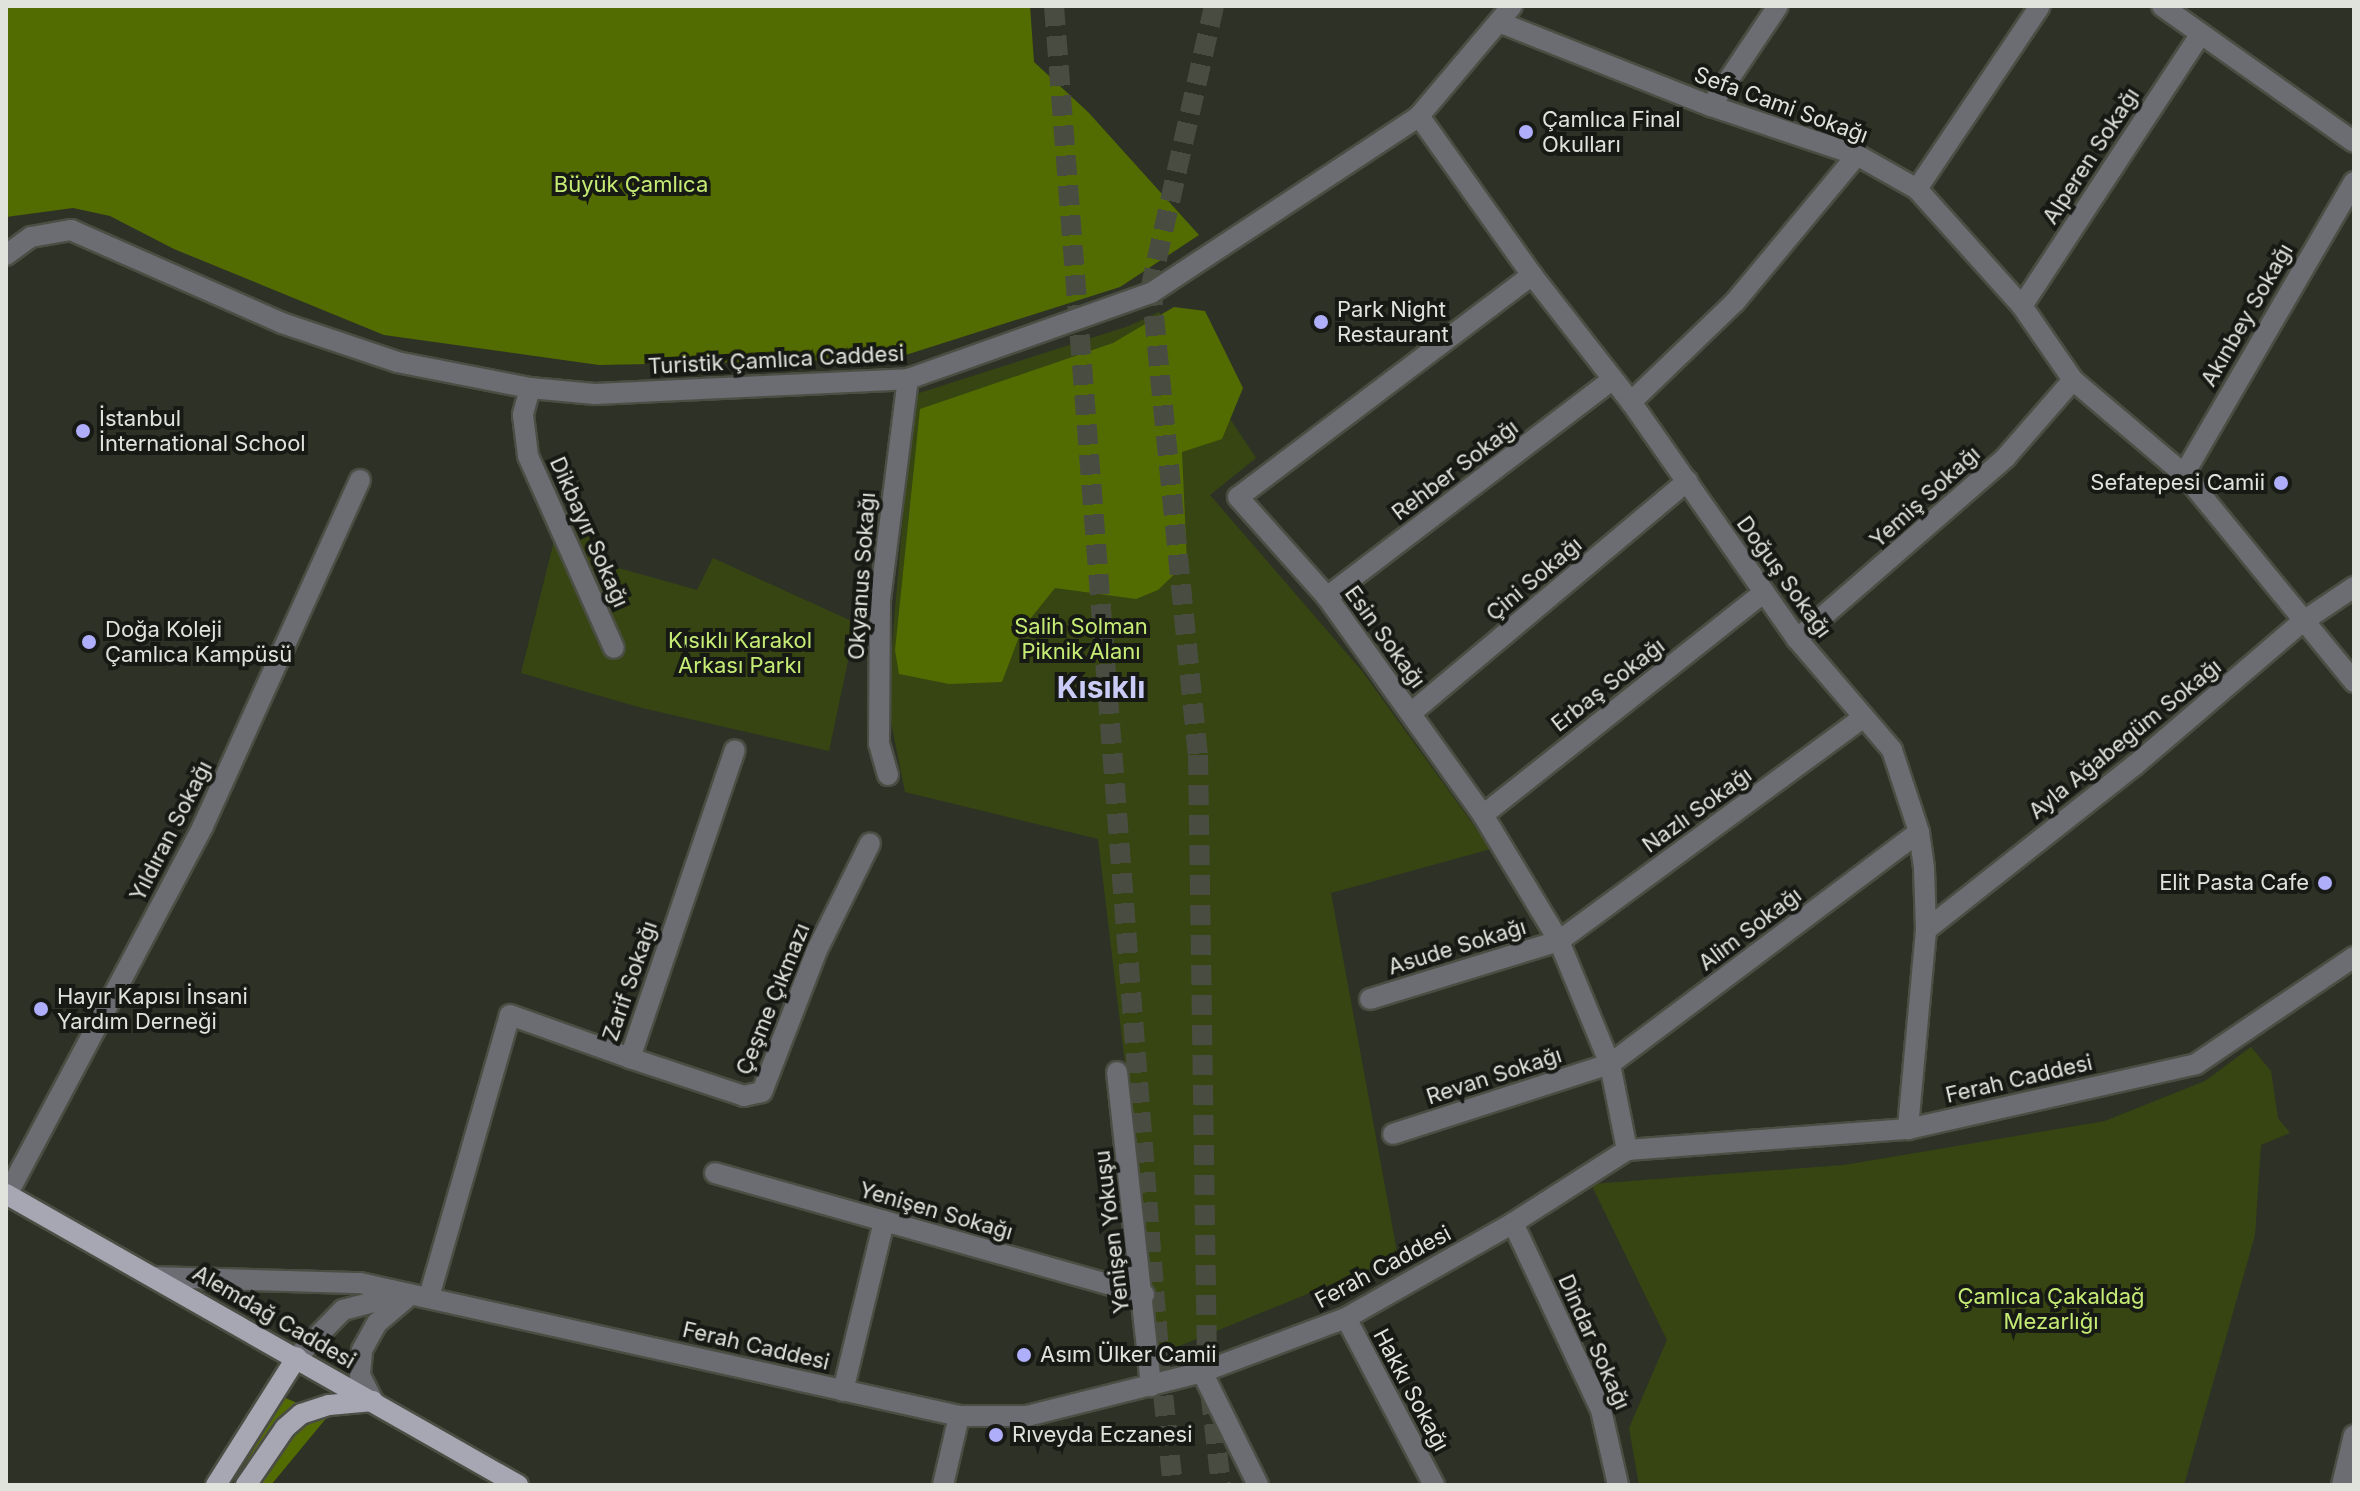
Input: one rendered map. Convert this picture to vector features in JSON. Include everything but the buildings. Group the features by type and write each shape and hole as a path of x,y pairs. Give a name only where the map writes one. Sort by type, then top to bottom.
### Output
{"main road":[{"name":"Alemdağ Caddesi","path":"7,1194 518,1485"},
{"path":"216,1485 297,1357"},
{"path":"246,1485 285,1428 301,1414 329,1405 373,1401"}],"street":[{"path":"1711,106 1778,6"},
{"path":"1917,189 2040,6"},
{"path":"2162,6 2354,142"},
{"name":"Sefa Cami Sokağı","path":"1507,14 1711,106 1857,155 1917,189 2022,306 2073,380 2184,474 2354,682"},
{"name":"Turistik Çamlıca Caddesi","path":"6,255 31,237 71,230 296,328 397,362 530,388 595,394 908,379 1151,293 1419,116 1507,14"},
{"name":"Alperen Sokağı","path":"2022,306 2201,33"},
{"name":"Doğuş Sokağı","path":"1419,116 1532,275 1631,402 1797,639 1892,750 1919,832 1926,930 1908,1129"},
{"path":"1631,402 1735,302 1857,155"},
{"name":"Akınbey Sokağı","path":"2184,474 2354,182"},
{"name":"Esin Sokağı","path":"1532,275 1238,497 1327,597 1411,713 1483,815 1559,941 1610,1064 1627,1150"},
{"name":"Okyanus Sokağı","path":"888,775 879,743 880,600 908,379"},
{"name":"Rehber Sokağı","path":"1327,597 1612,380"},
{"name":"Yemiş Sokağı","path":"1797,639 2006,457 2073,380"},
{"name":"Dikbayır Sokağı","path":"530,388 523,415 528,456 614,648"},
{"name":"Yıldıran Sokağı","path":"7,1194 203,826 360,480"},
{"name":"Çini Sokağı","path":"1411,713 1687,481"},
{"name":"Ayla Ağabegüm Sokağı","path":"1926,930 2135,765 2302,622 2354,587"},
{"name":"Erbaş Sokağı","path":"1483,815 1763,593"},
{"name":"Nazlı Sokağı","path":"1559,941 1864,717"},
{"name":"Zarif Sokağı","path":"420,1295 510,1015 630,1058 735,750"},
{"name":"Alim Sokağı","path":"1610,1064 1919,832"},
{"name":"Çeşme Çıkmazı","path":"630,1058 744,1096 762,1092 817,950 870,843"},
{"name":"Asude Sokağı","path":"1370,999 1559,941"},
{"name":"Ferah Caddesi","path":"154,1277 360,1283 959,1416 1027,1416 1202,1372 1346,1318 1513,1223 1627,1150 1908,1129 2196,1064 2354,957"},
{"name":"Revan Sokağı","path":"1393,1134 1610,1064"},
{"name":"Yenişen Yokuşu","path":"1117,1072 1144,1294 1151,1386"},
{"name":"Yenişen Sokağı","path":"715,1173 1144,1294"},
{"path":"843,1391 884,1221"},
{"name":"Dindar Sokağı","path":"1513,1223 1601,1410 1618,1485"},
{"path":"297,1357 343,1310 420,1295"},
{"path":"373,1401 360,1375 362,1350 377,1323 420,1295"},
{"name":"Hakkı Sokağı","path":"1346,1318 1434,1485"},
{"path":"1202,1372 1258,1485"},
{"path":"943,1485 959,1416"},
{"path":"2342,1485 2354,1435"}],"green space":[{"name":"Büyük Çamlıca","path":"6,6 1030,6 1034,62 1088,112 1199,235 1120,287 893,359 599,365 384,335 174,249 110,216 73,208 6,217"},
{"path":"1174,307 1205,311 1243,388 1222,439 1182,452 1187,562 1158,590 1136,599 1055,588 1022,629 1002,682 949,684 899,674 895,650 920,409 1113,343"},
{"name":"Salih Solman Piknik Alanı","path":"1159,312 1256,458 1210,495 1362,671 1491,849 1331,893 1398,1257 1160,1354 1098,839 905,792 891,722 889,682 913,395 1129,326"},
{"name":"Kısıklı Karakol Arkası Parkı","path":"590,526 615,567 697,590 713,558 856,623 829,751 642,708 521,673 555,537"},
{"name":"Çamlıca Çakaldağ Mezarlığı","path":"2251,1047 2271,1071 2278,1118 2290,1133 2261,1145 2255,1235 2184,1485 1639,1485 1629,1428 1667,1340 1591,1184 1844,1165 2105,1121 2205,1081"},
{"path":"283,1397 328,1416 271,1485 233,1485"}],"tunnel":[{"path":"1054,6 1160,1366 1173,1485"},
{"path":"1214,6 1151,286 1198,755 1207,1364 1221,1485"}],"place":[{"name":"Çamlıca Final Okulları","path":"1526,132"},
{"name":"Park Night Restaurant","path":"1321,322"},
{"name":"İstanbul İnternational School","path":"83,431"},
{"name":"Sefatepesi Camii","path":"2281,483"},
{"name":"Doğa Koleji Çamlıca Kampüsü","path":"89,642"},
{"name":"Elit Pasta Cafe","path":"2325,883"},
{"name":"Hayır Kapısı İnsani Yardım Derneği","path":"41,1009"},
{"name":"Asım Ülker Camii","path":"1024,1355"},
{"name":"Rıveyda Eczanesi","path":"996,1435"}],"district":[{"name":"Kısıklı","path":"1101,687"}]}
